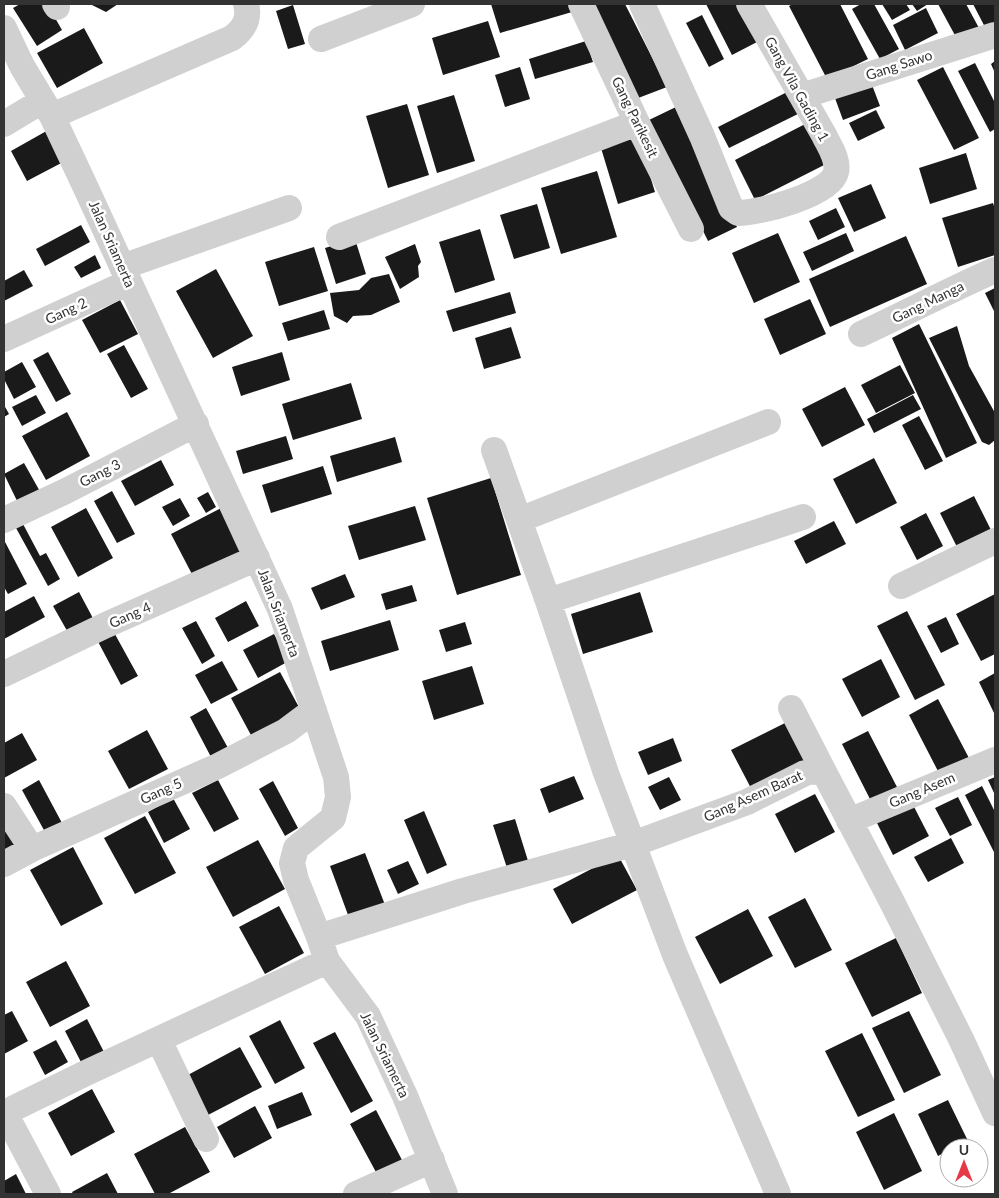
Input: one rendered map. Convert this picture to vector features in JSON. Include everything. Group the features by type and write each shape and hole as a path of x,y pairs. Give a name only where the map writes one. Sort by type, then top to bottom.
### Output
{"street":[{"path":"4,124 47,108 148,76 232,38 241,31 247,20 246,4"},
{"path":"321,39 412,4"},
{"name":"Gang Parikesit","path":"581,4 637,123 691,229"},
{"name":"Gang Vila Gading 1","path":"642,4 702,136 731,208 738,213 785,204 815,191 834,176 837,166 802,96 749,4"},
{"name":"Jalan Sriamerta","path":"4,28 22,66 47,108 196,424 280,610 336,777 338,798 333,818 296,848 292,863 296,880 327,961 368,1016 405,1096 445,1194"},
{"name":"Gang Sawo","path":"802,96 995,35"},
{"path":"339,237 637,123"},
{"name":"Gang 2","path":"4,339 125,274 289,208"},
{"name":"Gang Manga","path":"861,334 995,270"},
{"path":"519,520 768,422"},
{"name":"Gang 3","path":"4,520 66,491 196,424"},
{"path":"494,450 548,601 606,773 675,955 778,1194"},
{"path":"548,601 803,517"},
{"path":"901,586 995,541"},
{"name":"Gang 4","path":"4,674 106,625 257,558"},
{"path":"791,708 890,898 961,1039 995,1113"},
{"name":"Gang 5","path":"4,864 32,849 218,766 286,731 314,710"},
{"name":"Gang Asem","path":"849,821 995,760"},
{"name":"Gang Asem Barat","path":"319,937 463,891 633,844 747,802 805,773 819,772 825,774"},
{"path":"4,806 32,849"},
{"path":"48,1194 4,1113 327,961"},
{"path":"159,1040 206,1138"},
{"path":"356,1194 432,1160"}],"building":[{"path":"20,4 47,4 62,30 37,46 13,8"},
{"path":"90,4 118,4 106,12"},
{"path":"491,4 569,4 572,12 500,33"},
{"path":"585,4 625,4 667,87 633,100"},
{"path":"706,4 740,4 759,41 732,55"},
{"path":"793,4 840,4 868,59 827,79 789,6"},
{"path":"861,4 874,4 899,49 880,59 852,9"},
{"path":"882,4 906,4 910,10 892,20"},
{"path":"912,4 928,4 917,11"},
{"path":"938,4 966,4 979,28 957,39"},
{"path":"973,4 995,4 995,27 987,31"},
{"path":"293,5 305,44 288,49 276,11"},
{"path":"926,8 938,33 905,50 893,25"},
{"path":"702,15 724,59 709,67 686,23"},
{"path":"488,21 500,57 443,75 432,38"},
{"path":"84,28 103,63 57,88 37,53"},
{"path":"586,41 593,62 535,79 529,59"},
{"path":"995,61 995,73 991,64"},
{"path":"975,63 995,103 995,129 990,132 958,71"},
{"path":"520,67 530,99 505,107 495,75"},
{"path":"943,67 979,138 954,150 917,80"},
{"path":"869,77 880,106 843,120 832,90"},
{"path":"793,89 804,111 729,148 718,127"},
{"path":"454,95 475,161 437,173 417,106"},
{"path":"407,104 429,175 388,188 366,116"},
{"path":"678,106 737,227 708,241 649,120"},
{"path":"876,110 885,128 858,141 849,123"},
{"path":"811,121 832,161 755,200 735,160"},
{"path":"50,129 67,160 27,181 11,151"},
{"path":"638,137 655,192 618,204 601,148"},
{"path":"966,153 977,189 930,204 919,168"},
{"path":"597,171 617,237 561,254 541,188"},
{"path":"871,184 886,218 854,232 838,198"},
{"path":"993,203 995,209 995,255 958,267 942,218"},
{"path":"537,204 550,248 514,259 500,215"},
{"path":"836,208 845,227 818,240 809,221"},
{"path":"81,225 90,242 45,266 36,249"},
{"path":"480,229 495,280 455,293 439,242"},
{"path":"778,233 800,282 754,303 732,253"},
{"path":"846,233 854,251 812,271 803,252"},
{"path":"906,236 927,284 830,327 809,279"},
{"path":"355,239 366,274 336,284 325,248"},
{"path":"415,244 421,262 418,266 419,277 400,289 385,257"},
{"path":"314,247 328,291 279,306 265,262"},
{"path":"95,255 101,268 81,278 74,267"},
{"path":"216,269 253,336 213,358 176,291"},
{"path":"24,270 33,286 4,301 4,281"},
{"path":"389,274 400,302 371,315 353,316 347,323 334,316 330,293 359,290 371,278"},
{"path":"995,288 995,313 985,293"},
{"path":"510,292 516,313 453,332 446,311"},
{"path":"810,299 826,334 780,355 764,319"},
{"path":"120,300 138,334 100,353 82,320"},
{"path":"324,310 330,329 288,341 282,323"},
{"path":"919,324 977,443 946,458 892,338"},
{"path":"957,326 969,366 995,413 995,440 989,445 982,442 929,338"},
{"path":"511,327 521,358 484,369 475,338"},
{"path":"124,345 148,389 131,398 107,354"},
{"path":"48,352 71,394 56,402 33,360"},
{"path":"282,352 290,380 241,396 232,367"},
{"path":"22,362 36,387 14,399 4,379 4,372"},
{"path":"900,365 915,393 876,413 861,385"},
{"path":"351,383 362,419 293,440 282,404"},
{"path":"845,387 865,425 822,447 802,409"},
{"path":"36,395 46,413 22,426 12,407"},
{"path":"913,395 921,409 874,433 867,419"},
{"path":"4,405 9,414 4,417"},
{"path":"67,412 90,456 46,480 22,436"},
{"path":"919,416 943,461 925,470 902,425"},
{"path":"286,436 293,459 243,474 236,451"},
{"path":"395,437 402,462 337,482 330,456"},
{"path":"874,458 897,503 856,524 833,479"},
{"path":"161,460 174,485 135,506 121,481"},
{"path":"24,463 42,495 20,507 4,474"},
{"path":"323,466 332,494 271,513 262,485"},
{"path":"491,478 521,575 457,595 427,498"},
{"path":"112,491 135,534 117,543 94,501"},
{"path":"208,492 216,507 206,513 197,498"},
{"path":"974,496 992,532 958,549 940,513"},
{"path":"180,498 190,516 173,526 162,507"},
{"path":"227,505 250,548 194,578 171,534"},
{"path":"415,506 426,540 359,560 348,526"},
{"path":"86,508 113,558 78,577 51,527"},
{"path":"926,513 943,546 917,560 900,527"},
{"path":"834,521 846,544 806,564 794,541"},
{"path":"23,524 40,556 46,553 60,579 48,586 16,528"},
{"path":"4,540 27,584 8,594 4,587"},
{"path":"345,574 355,597 321,610 311,588"},
{"path":"412,585 417,601 386,610 381,594"},
{"path":"79,592 95,622 70,636 53,606"},
{"path":"640,592 653,632 583,654 571,614"},
{"path":"995,594 995,654 981,661 956,614"},
{"path":"34,596 45,617 4,639 4,612"},
{"path":"246,601 259,626 228,642 215,618"},
{"path":"907,611 945,685 915,700 877,626"},
{"path":"946,617 959,644 941,653 927,626"},
{"path":"390,620 399,650 330,671 321,641"},
{"path":"196,621 215,656 202,664 182,628"},
{"path":"465,622 472,644 446,652 439,630"},
{"path":"111,627 138,676 121,685 95,636"},
{"path":"274,634 289,661 258,678 243,650"},
{"path":"881,659 900,697 862,717 842,679"},
{"path":"222,661 238,690 211,704 195,675"},
{"path":"472,666 484,704 434,720 422,681"},
{"path":"280,672 301,711 252,737 231,698"},
{"path":"995,673 995,715 979,682"},
{"path":"938,699 970,760 940,775 909,715"},
{"path":"206,708 228,748 211,757 190,717"},
{"path":"787,722 809,763 753,792 731,750"},
{"path":"147,730 168,769 129,789 108,751"},
{"path":"868,731 897,787 871,801 842,744"},
{"path":"22,733 37,760 4,778 4,743"},
{"path":"673,738 682,761 648,775 638,752"},
{"path":"574,776 584,799 549,813 540,789"},
{"path":"669,777 681,800 660,810 648,787"},
{"path":"995,777 995,795 988,780"},
{"path":"39,780 62,823 45,832 22,790"},
{"path":"218,780 239,819 214,832 192,793"},
{"path":"273,781 298,828 285,836 259,789"},
{"path":"982,786 995,812 995,854 965,795"},
{"path":"815,794 835,832 795,853 775,814"},
{"path":"958,797 972,825 950,836 935,808"},
{"path":"173,798 190,829 164,843 148,812"},
{"path":"911,801 929,836 893,855 875,819"},
{"path":"424,811 447,865 427,874 404,820"},
{"path":"145,816 176,873 135,894 104,838"},
{"path":"4,818 20,847 4,856"},
{"path":"515,819 529,864 508,871 493,825"},
{"path":"951,838 964,863 928,882 914,857"},
{"path":"258,840 285,889 233,917 206,867"},
{"path":"73,847 103,904 61,926 30,870"},
{"path":"365,853 387,910 351,923 330,866"},
{"path":"618,855 637,890 572,924 553,889"},
{"path":"408,861 419,884 398,894 387,870"},
{"path":"805,898 832,950 795,968 768,917"},
{"path":"279,906 304,953 265,974 239,927"},
{"path":"748,909 773,956 720,984 695,937"},
{"path":"896,938 922,993 872,1017 845,963"},
{"path":"66,961 90,1006 50,1027 26,982"},
{"path":"12,1011 28,1041 4,1054 4,1015"},
{"path":"909,1011 941,1075 904,1093 872,1028"},
{"path":"87,1019 104,1052 82,1064 65,1031"},
{"path":"280,1020 305,1068 275,1084 249,1036"},
{"path":"335,1032 373,1101 351,1113 313,1043"},
{"path":"862,1033 895,1100 858,1117 825,1051"},
{"path":"56,1040 68,1062 45,1075 33,1052"},
{"path":"240,1047 262,1087 208,1115 186,1076"},
{"path":"92,1089 115,1132 71,1156 48,1113"},
{"path":"302,1092 312,1115 277,1129 268,1106"},
{"path":"948,1100 967,1138 939,1138 938,1156 918,1114"},
{"path":"255,1106 272,1138 234,1158 217,1127"},
{"path":"376,1110 402,1160 377,1174 350,1124"},
{"path":"894,1113 922,1171 884,1190 856,1132"},
{"path":"185,1127 210,1172 168,1194 155,1194 134,1154"},
{"path":"107,1173 118,1194 73,1194 72,1192"},
{"path":"16,1174 26,1194 4,1194 4,1181"}]}
